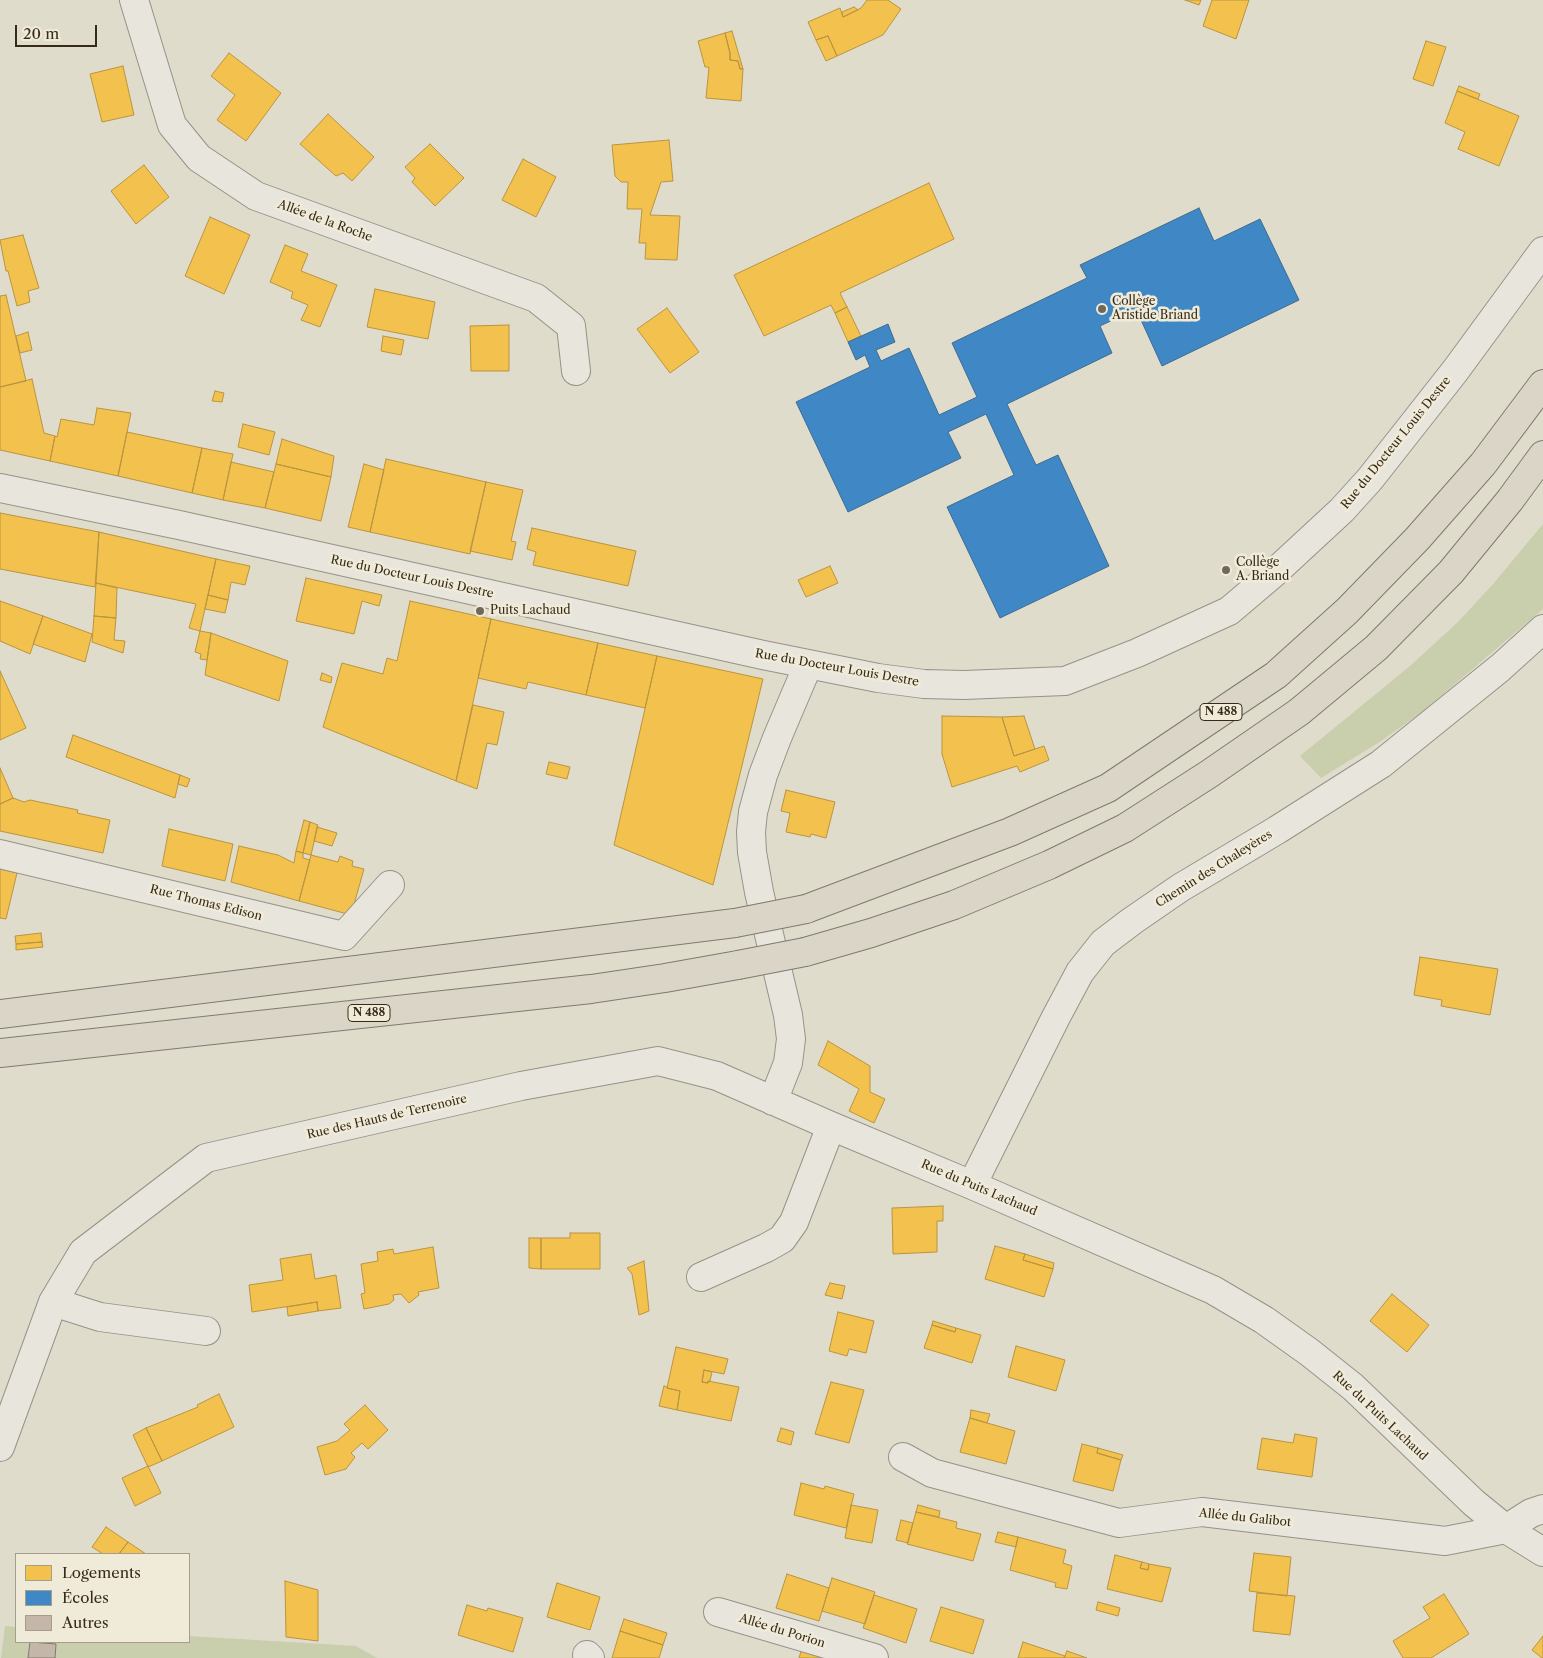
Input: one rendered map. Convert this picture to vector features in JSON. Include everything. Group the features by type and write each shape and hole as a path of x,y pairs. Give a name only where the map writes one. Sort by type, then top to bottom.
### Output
{"highway":[{"name":"N 488","path":"0,1014 735,923 806,909 1010,832 1108,788 1276,675 1347,611 1417,538 1483,464 1543,384"},
{"name":"N 488","path":"0,1053 591,989 665,978 805,952 871,933 954,905 1049,865 1125,828 1210,774 1299,712 1376,648 1451,572 1510,500 1543,454"}],"street":[{"name":"Allée de la Roche","path":"134,0 172,125 199,158 256,196 536,298 571,326 576,371"},
{"name":"Rue du Docteur Louis Destre","path":"0,488 179,525 808,665 924,684 964,685 1065,681 1137,653 1229,611 1275,572 1336,516 1370,479 1454,371 1543,251"},
{"name":"Chemin des Chaleyères","path":"972,1185 1068,994 1080,972 1103,943 1180,888 1277,830 1381,764 1500,668 1543,629"},
{"path":"773,1101 788,1063 791,1039 788,1015 759,892 752,852 753,812 763,775 808,665"},
{"name":"Rue Thomas Edison","path":"0,854 344,936 390,885"},
{"name":"Rue des Hauts de Terrenoire","path":"0,1447 53,1302 83,1252 206,1158 521,1086 658,1061 717,1076 773,1101"},
{"name":"Rue du Puits Lachaud","path":"773,1101 1214,1290 1264,1320 1353,1387 1474,1503 1506,1529 1543,1552"},
{"path":"701,1277 782,1239 794,1222 831,1126"},
{"path":"53,1302 100,1317 206,1331"},
{"name":"Allée du Galibot","path":"903,1457 932,1473 1119,1522 1202,1512 1445,1541 1506,1529"},
{"path":"1506,1529 1531,1513 1543,1509"},
{"name":"Allée du Porion","path":"718,1612 874,1658"}],"green space":[{"path":"1543,524 1543,609 1422,712 1378,743 1321,778 1300,756 1410,666 1458,622 1493,584"},
{"path":"5,1626 15,1627 15,1643 190,1643 190,1636 356,1646 377,1658 1,1658"}],"building: Logements":[{"path":"867,0 888,0 901,9 883,35 837,56 828,36 816,40 808,22 840,8 843,17 861,8"},
{"path":"1185,0 1201,0 1199,5"},
{"path":"1212,0 1249,0 1236,39 1203,26"},
{"path":"854,7 858,10 843,17 842,12"},
{"path":"732,31 743,69 740,69 738,61 730,60 725,33"},
{"path":"725,33 730,60 738,61 740,69 743,69 741,101 706,98 709,67 705,67 698,41"},
{"path":"828,36 837,56 826,61 816,40"},
{"path":"1426,41 1446,47 1433,86 1413,79"},
{"path":"229,53 281,93 246,141 217,120 235,95 211,76"},
{"path":"123,66 134,115 102,122 90,74"},
{"path":"1459,86 1480,94 1478,99 1457,91"},
{"path":"1457,91 1519,116 1499,166 1458,149 1465,132 1445,123"},
{"path":"328,114 374,157 352,181 343,173 336,176 300,144"},
{"path":"669,140 673,181 661,182 650,215 680,216 677,260 645,259 646,243 639,243 642,209 627,209 628,182 621,182 615,176 612,145"},
{"path":"430,144 464,178 435,206 412,182 415,178 405,167"},
{"path":"523,159 556,177 536,217 502,200"},
{"path":"144,165 169,197 136,224 111,191"},
{"path":"929,183 954,239 840,293 847,307 835,313 831,305 764,336 734,275"},
{"path":"210,217 250,235 224,294 185,276"},
{"path":"23,235 39,288 28,291 30,302 17,306 8,271 6,271 0,240"},
{"path":"285,245 308,254 301,271 337,285 320,327 301,320 308,305 291,298 293,292 270,282"},
{"path":"375,289 435,302 428,339 367,327"},
{"path":"6,295 26,381 0,387 0,296"},
{"path":"847,307 861,336 848,342 835,313"},
{"path":"667,308 699,352 670,373 637,329"},
{"path":"509,325 509,371 471,371 470,326"},
{"path":"28,332 32,350 20,353 16,336"},
{"path":"383,336 404,340 401,355 381,351"},
{"path":"32,379 44,433 55,436 50,461 0,450 0,387"},
{"path":"215,391 224,393 222,402 212,401"},
{"path":"97,408 131,413 118,476 50,461 61,419 94,425"},
{"path":"243,424 275,432 269,455 238,447"},
{"path":"127,432 202,448 192,493 118,476"},
{"path":"282,439 334,456 331,477 276,464"},
{"path":"202,448 233,454 223,500 192,493"},
{"path":"386,459 486,482 470,554 370,532"},
{"path":"231,462 274,472 265,508 223,500"},
{"path":"276,464 331,477 321,521 265,508"},
{"path":"364,464 384,470 370,532 348,527"},
{"path":"486,482 523,490 511,541 516,542 512,560 470,551"},
{"path":"0,513 99,532 95,587 0,569"},
{"path":"532,528 636,551 628,586 533,565 536,552 527,549"},
{"path":"99,532 216,559 200,631 189,628 196,604 96,583"},
{"path":"216,559 250,566 245,585 231,582 228,600 208,595"},
{"path":"830,566 838,583 806,597 798,580"},
{"path":"306,578 382,595 379,606 362,601 354,634 296,621"},
{"path":"96,583 117,588 116,618 94,616"},
{"path":"208,595 228,600 225,613 205,609"},
{"path":"0,601 43,616 30,654 0,641"},
{"path":"410,601 491,619 456,781 323,727 342,663 383,674 387,658 397,661"},
{"path":"43,616 92,634 85,662 33,644"},
{"path":"94,616 116,618 114,640 125,641 123,653 92,642"},
{"path":"491,619 598,643 586,695 528,682 526,689 478,678"},
{"path":"200,631 211,633 207,660 200,659 201,654 195,652"},
{"path":"211,633 288,661 279,701 205,675"},
{"path":"598,643 657,656 645,708 586,695"},
{"path":"657,656 763,679 713,885 614,845"},
{"path":"0,671 26,728 0,740"},
{"path":"322,673 332,677 331,683 320,680"},
{"path":"473,705 504,712 497,745 487,743 477,789 456,781"},
{"path":"942,716 1002,717 1014,756 1044,746 1049,760 1020,772 1017,766 952,787 942,754"},
{"path":"1024,716 1035,749 1014,756 1002,717"},
{"path":"73,735 180,775 175,798 66,757"},
{"path":"549,762 570,767 567,779 546,774"},
{"path":"0,768 13,798 0,804"},
{"path":"180,775 190,779 187,787 178,784"},
{"path":"786,790 835,802 826,838 811,834 810,837 786,832 790,813 781,811"},
{"path":"13,798 24,802 30,800 78,810 77,813 110,820 103,853 0,831 0,804"},
{"path":"304,820 310,822 303,853 296,851"},
{"path":"310,822 318,825 311,855 303,853"},
{"path":"317,827 337,833 332,846 314,841"},
{"path":"169,829 233,844 225,881 162,866"},
{"path":"239,846 278,855 294,863 296,851 303,853 303,858 310,860 299,901 231,882"},
{"path":"311,855 338,862 340,856 353,861 352,866 364,869 351,915 299,901"},
{"path":"0,869 17,873 6,919 0,918"},
{"path":"41,933 42,942 16,944 15,936"},
{"path":"42,942 43,947 16,950 16,944"},
{"path":"1420,957 1498,969 1490,1015 1441,1006 1442,1000 1414,995"},
{"path":"828,1041 870,1066 870,1092 885,1099 874,1123 849,1111 859,1089 818,1065"},
{"path":"943,1206 943,1221 937,1221 937,1252 893,1254 892,1208"},
{"path":"570,1233 600,1233 600,1269 541,1269 541,1238 570,1238"},
{"path":"529,1238 541,1238 541,1269 529,1268"},
{"path":"995,1246 1025,1254 1023,1260 1053,1269 1044,1297 985,1279"},
{"path":"433,1247 439,1288 418,1292 419,1295 409,1303 401,1294 393,1295 394,1300 389,1304 364,1309 361,1294 365,1293 361,1264 378,1261 377,1252 393,1249 394,1254"},
{"path":"311,1254 315,1279 336,1275 341,1308 318,1311 317,1302 252,1312 249,1285 283,1280 280,1259"},
{"path":"1025,1254 1054,1263 1053,1269 1023,1260"},
{"path":"644,1261 649,1311 639,1315 632,1274 627,1268"},
{"path":"830,1283 845,1286 842,1299 825,1295"},
{"path":"1392,1294 1429,1325 1407,1352 1370,1321"},
{"path":"317,1302 318,1311 288,1316 287,1307"},
{"path":"838,1312 874,1321 866,1353 849,1349 847,1356 829,1351"},
{"path":"933,1321 956,1328 955,1332 932,1325"},
{"path":"932,1325 955,1332 956,1328 981,1335 972,1363 924,1348"},
{"path":"1016,1346 1065,1360 1056,1391 1008,1377"},
{"path":"676,1347 728,1359 724,1374 704,1370 702,1382 708,1383 708,1381 739,1387 731,1421 677,1410 680,1391 667,1388"},
{"path":"704,1370 712,1372 708,1383 702,1382"},
{"path":"831,1382 864,1390 849,1443 815,1434"},
{"path":"664,1386 680,1391 677,1410 659,1406"},
{"path":"219,1394 234,1427 162,1461 146,1428 198,1407 197,1405"},
{"path":"365,1405 388,1430 368,1449 362,1443 351,1453 355,1457 346,1469 325,1475 317,1447 337,1441 350,1430 344,1424"},
{"path":"971,1410 990,1414 987,1423 970,1418"},
{"path":"970,1418 1015,1431 1006,1464 960,1452"},
{"path":"146,1428 162,1461 148,1467 133,1435"},
{"path":"781,1428 794,1432 791,1445 777,1441"},
{"path":"1295,1434 1317,1438 1312,1477 1257,1469 1262,1438 1293,1443"},
{"path":"1082,1444 1098,1448 1097,1453 1121,1460 1113,1491 1073,1481"},
{"path":"1098,1448 1123,1455 1121,1460 1097,1453"},
{"path":"148,1466 161,1493 135,1506 122,1478"},
{"path":"801,1483 824,1489 825,1486 854,1494 846,1528 794,1515"},
{"path":"851,1505 878,1510 872,1543 845,1538"},
{"path":"918,1505 940,1511 939,1517 916,1512"},
{"path":"916,1512 957,1522 956,1528 981,1534 973,1561 907,1544"},
{"path":"901,1520 913,1523 908,1543 896,1540"},
{"path":"106,1527 128,1542 120,1553 101,1553 92,1547"},
{"path":"998,1532 1018,1537 1016,1547 995,1542"},
{"path":"1018,1537 1066,1550 1063,1563 1072,1566 1067,1589 1055,1587 1056,1583 1010,1570"},
{"path":"128,1542 144,1553 120,1553"},
{"path":"1254,1553 1291,1557 1287,1596 1249,1591"},
{"path":"1115,1555 1142,1562 1140,1568 1148,1570 1149,1564 1171,1568 1162,1602 1107,1589"},
{"path":"1142,1562 1149,1564 1148,1570 1140,1568"},
{"path":"787,1574 829,1588 819,1621 776,1608"},
{"path":"832,1578 875,1592 865,1624 822,1611"},
{"path":"285,1581 318,1590 318,1641 286,1637"},
{"path":"557,1583 600,1597 590,1630 547,1617"},
{"path":"1257,1593 1295,1596 1290,1635 1253,1631"},
{"path":"1444,1594 1469,1634 1431,1658 1403,1658 1393,1641 1430,1618 1423,1607"},
{"path":"874,1595 917,1609 906,1643 863,1628"},
{"path":"1098,1602 1120,1608 1118,1616 1096,1610"},
{"path":"467,1605 487,1611 488,1608 523,1618 513,1652 458,1635"},
{"path":"941,1607 984,1620 973,1654 930,1641"},
{"path":"624,1619 667,1633 663,1645 620,1631"},
{"path":"620,1631 663,1645 659,1658 612,1658"},
{"path":"1543,1636 1543,1658 1542,1658 1532,1650"},
{"path":"1023,1642 1065,1656 1064,1658 1018,1658"},
{"path":"802,1648 845,1658 799,1658"},
{"path":"1067,1651 1087,1658 1064,1658"}],"building: Écoles":[{"path":"1199,208 1214,241 1260,219 1299,300 1162,366 1136,309 1100,326 1112,353 1007,404 1036,465 1058,455 1109,566 1000,618 947,507 1014,475 986,414 948,432 961,458 848,512 796,402 870,367 865,355 856,360 848,342 888,324 895,342 876,350 881,361 909,348 939,415 977,397 952,343 1087,278 1080,265"}],"building: Autres":[{"path":"30,1643 56,1644 55,1658 28,1658"}],"place":[{"name":"Collège Aristide Briand","path":"1102,309"},
{"name":"Collège A. Briand","path":"1226,570"},
{"name":"Puits Lachaud","path":"480,611"}]}
